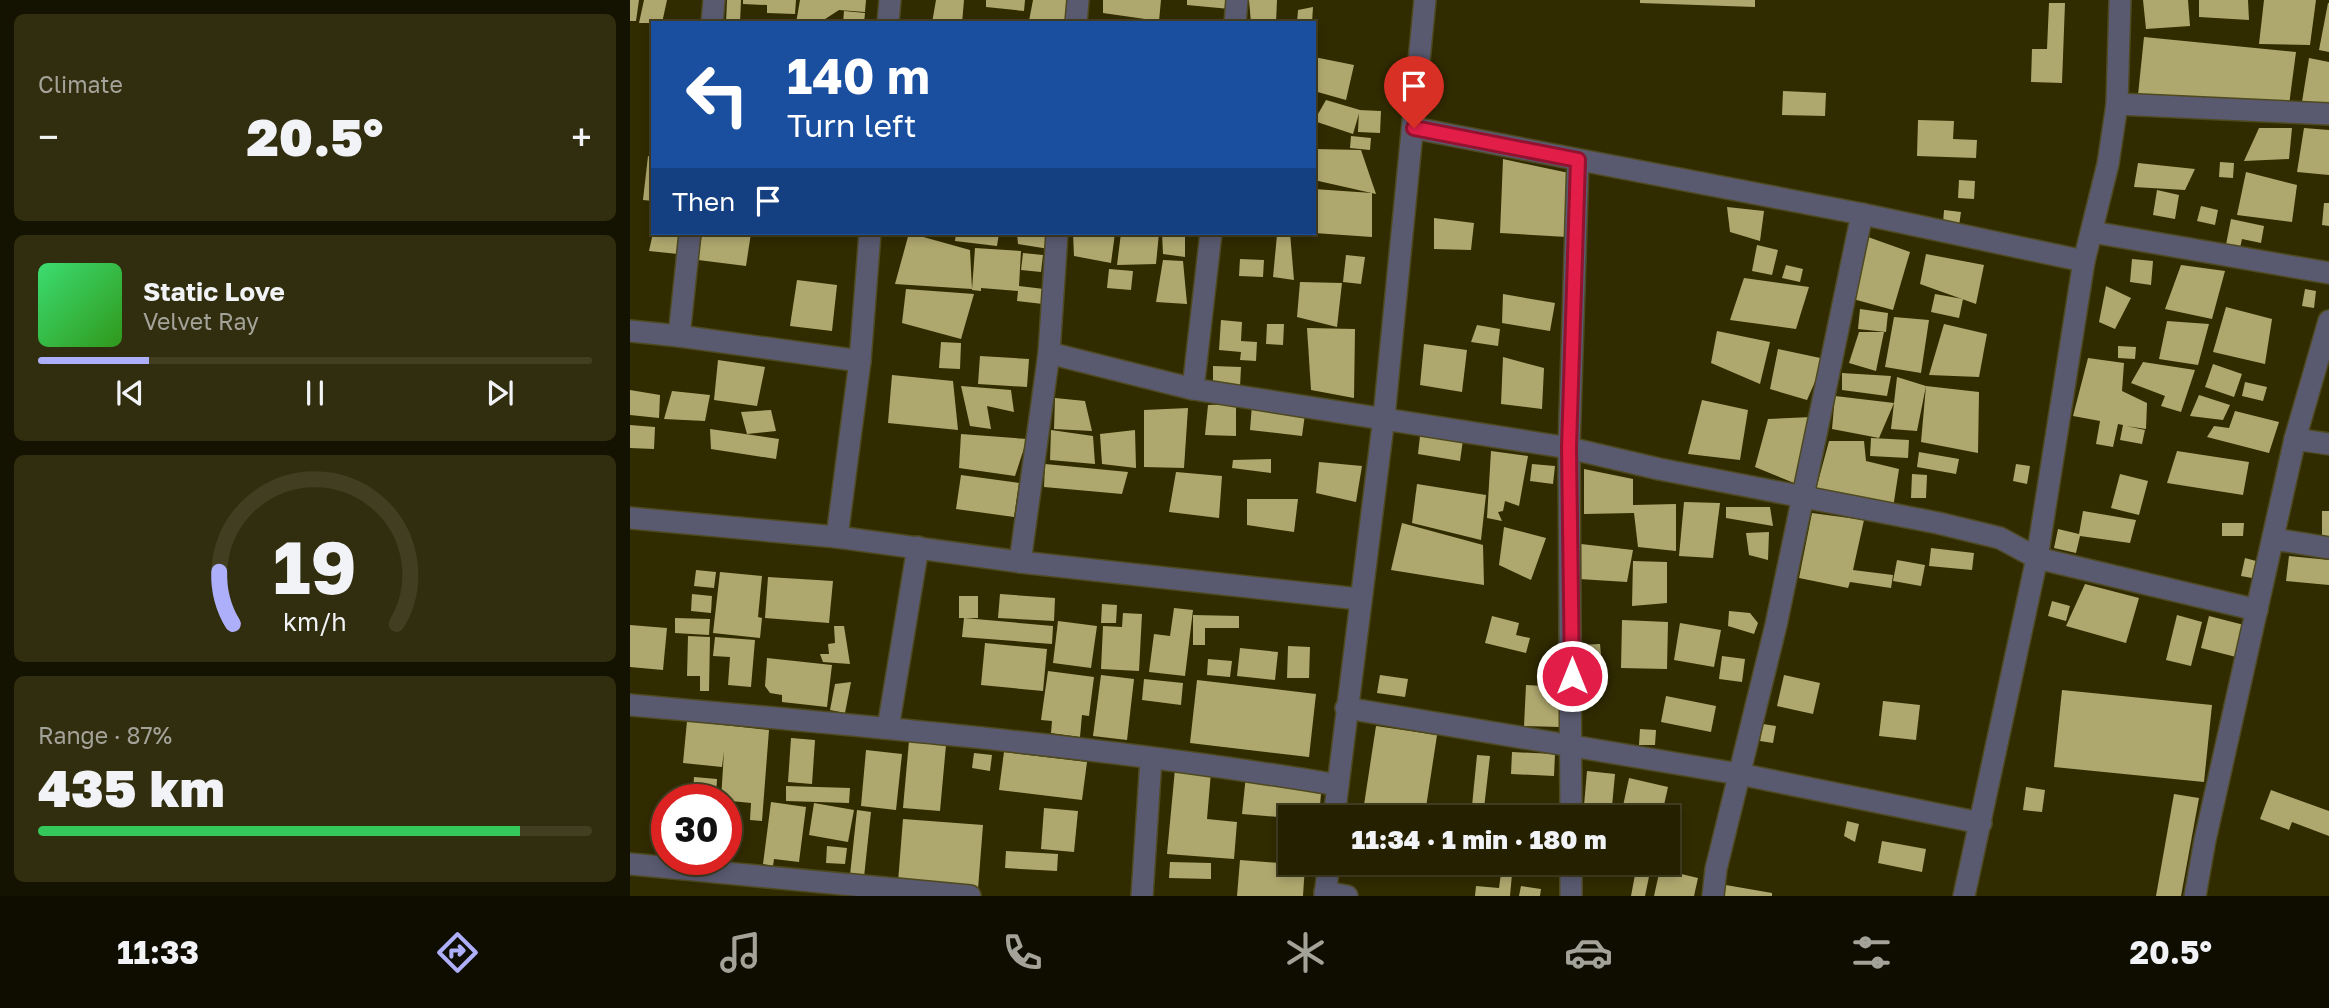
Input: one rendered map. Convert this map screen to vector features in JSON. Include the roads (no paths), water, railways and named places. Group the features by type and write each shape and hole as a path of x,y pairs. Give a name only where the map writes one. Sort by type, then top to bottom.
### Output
{"street":[{"path":"712,21 715,0"},
{"path":"888,21 890,0"},
{"path":"1076,21 1078,0"},
{"path":"1235,21 1237,0"},
{"path":"1336,805 1359,599 1384,417 1425,0"},
{"path":"1964,896 2037,558 2084,261 2108,164 2117,104 2120,0"},
{"path":"2117,104 2329,114"},
{"path":"1414,128 1862,214 2084,261"},
{"path":"1571,805 1569,448 1578,160"},
{"path":"1713,896 1739,774 1776,625 1862,214"},
{"path":"2092,232 2329,273"},
{"path":"679,336 690,235"},
{"path":"837,537 860,361 870,235"},
{"path":"1020,562 1049,353 1057,235"},
{"path":"1193,388 1210,235"},
{"path":"2195,896 2205,840 2295,439 2329,321"},
{"path":"630,331 860,361"},
{"path":"1049,353 1193,388 1569,448 1803,498 1968,529 2000,538 2037,558 2257,610"},
{"path":"2295,439 2329,444"},
{"path":"630,518 837,537 1020,562 1359,599"},
{"path":"2274,539 2329,548"},
{"path":"888,728 918,547"},
{"path":"630,705 888,728 1238,769 1338,785"},
{"path":"1346,708 1739,774 1981,823"},
{"path":"1142,896 1151,759"},
{"path":"630,864 846,890 970,896"},
{"path":"1327,875 1325,894 1347,896"},
{"path":"1571,875 1571,896"}]}
